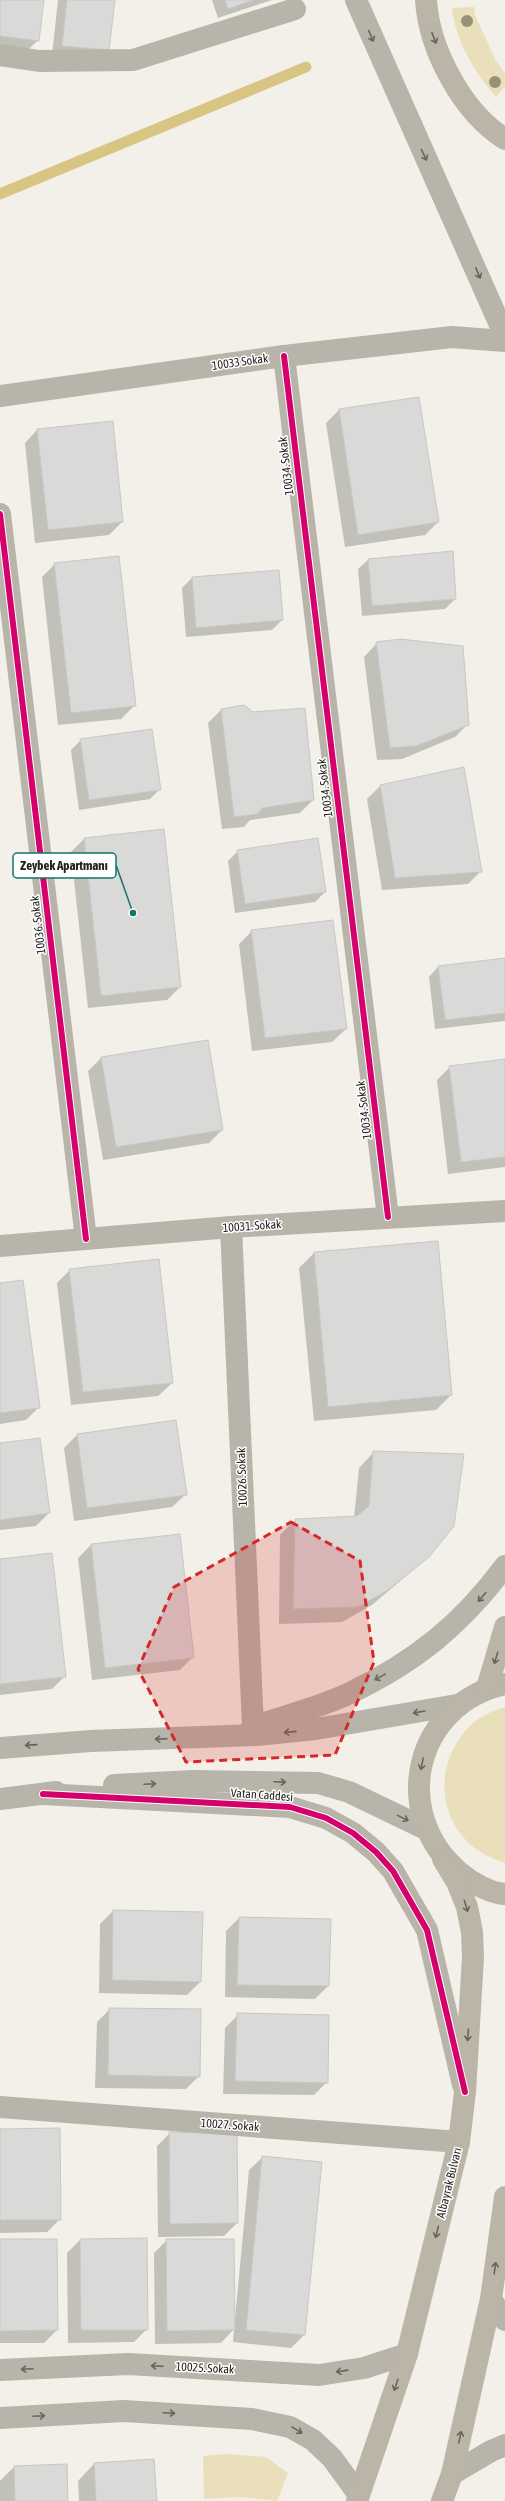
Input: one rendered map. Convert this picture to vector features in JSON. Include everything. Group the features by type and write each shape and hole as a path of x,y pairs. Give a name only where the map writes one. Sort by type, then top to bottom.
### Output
{"main road":[{"path":"426,0 428,22 451,82 499,135 505,153"},
{"path":"496,1686 505,1627"},
{"name":"Albayrak Bulvarı","path":"358,2498 407,2354 459,2142 465,2092 473,1957 472,1932 464,1901 426,1829 418,1796 421,1762 435,1730 457,1705 496,1686"},
{"path":"443,1859 470,1881 505,1894"},
{"path":"442,2501 452,2474 491,2299 505,2197"}],"street":[{"path":"356,0 505,336"},
{"path":"0,55 39,61 133,60 296,9"},
{"name":"10033 Sokak","path":"0,396 284,356 452,337 505,342"},
{"name":"10034. Sokak","path":"284,356 388,1218"},
{"name":"10036. Sokak","path":"0,514 86,1239"},
{"name":"10031. Sokak","path":"0,1246 231,1227 505,1211"},
{"name":"10026. Sokak","path":"231,1227 253,1727"},
{"path":"225,1736 348,1694 400,1666 448,1631 481,1598 505,1566"},
{"path":"0,1748 91,1741 225,1736 316,1729 457,1705"},
{"name":"Vatan Caddesi","path":"0,1799 103,1786 193,1781 318,1783 349,1792 426,1829"},
{"name":"Vatan Caddesi","path":"43,1794 290,1807 326,1818 353,1833 376,1852 394,1871 427,1930 465,2092"},
{"name":"10027. Sokak","path":"0,2107 459,2142"},
{"path":"491,2299 505,2320"},
{"name":"10025. Sokak","path":"0,2370 128,2364 319,2375 364,2368 407,2354"},
{"path":"0,2418 124,2411 252,2420 290,2427 313,2440 332,2458 358,2498"},
{"path":"452,2474 491,2451 505,2445"}],"highlighted area":[{"path":"291,1522 360,1561 374,1662 335,1755 186,1762 138,1669 174,1587"}],"shaded area":[{"path":"474,7 475,15 495,59 505,74 505,86 496,97 488,88 467,56 457,32 454,20 452,8"},
{"path":"505,1707 505,1863 483,1854 473,1847 464,1838 454,1824 448,1808 445,1791 445,1775 449,1758 467,1729 480,1718"},
{"path":"226,2454 266,2457 288,2473 277,2501 240,2497 204,2499 203,2456"}],"building":[{"path":"0,0 44,0 39,41 0,36"},
{"path":"67,0 115,0 109,50 62,46"},
{"path":"225,0 254,0 228,9"},
{"path":"419,397 439,522 358,535 339,409"},
{"path":"113,421 123,522 48,530 37,429"},
{"path":"453,551 456,599 372,606 368,559"},
{"path":"119,556 136,706 71,713 54,563"},
{"path":"279,570 283,620 196,628 192,577"},
{"path":"400,639 463,646 469,725 416,746 390,748 376,642"},
{"path":"244,705 253,712 305,708 314,800 262,808 258,814 234,817 221,709"},
{"path":"152,729 161,790 89,800 80,739"},
{"path":"464,767 482,872 395,878 380,785"},
{"path":"164,829 181,987 101,996 84,838"},
{"path":"318,838 326,892 245,904 237,850"},
{"path":"333,920 347,1029 265,1038 251,930"},
{"path":"505,958 505,1013 445,1020 438,966"},
{"path":"208,1040 223,1130 116,1147 101,1057"},
{"path":"505,1059 505,1157 461,1162 449,1066"},
{"path":"438,1241 452,1395 328,1407 314,1252"},
{"path":"159,1259 173,1383 83,1392 69,1269"},
{"path":"23,1280 40,1408 0,1413 0,1283"},
{"path":"176,1420 187,1495 87,1508 77,1434"},
{"path":"40,1438 50,1513 0,1520 0,1443"},
{"path":"373,1451 464,1454 454,1526 429,1557 388,1590 358,1607 293,1609 295,1519 357,1516 369,1506"},
{"path":"180,1534 194,1658 105,1668 91,1544"},
{"path":"52,1553 66,1677 0,1684 0,1559"},
{"path":"113,1910 203,1912 201,1982 112,1980"},
{"path":"239,1917 331,1919 329,1986 237,1985"},
{"path":"109,2008 201,2009 200,2077 108,2075"},
{"path":"237,2013 329,2015 328,2083 235,2081"},
{"path":"60,2128 61,2220 0,2220 0,2129"},
{"path":"169,2132 237,2132 238,2223 170,2224"},
{"path":"262,2156 322,2162 305,2335 246,2330"},
{"path":"147,2238 148,2330 81,2330 80,2239"},
{"path":"0,2239 57,2239 58,2330 0,2331"},
{"path":"166,2239 234,2239 235,2330 167,2331"},
{"path":"154,2459 157,2501 96,2501 94,2463"},
{"path":"67,2464 68,2501 15,2501 14,2466"}],"waterway":[{"path":"0,194 306,67"}],"cycle path":[{"path":"284,356 388,1217"},
{"path":"0,514 86,1239"},
{"path":"43,1794 290,1807 326,1818 353,1833 376,1852 393,1871 427,1930 465,2092"}],"place":[{"name":"Zeybek Apartmanı","path":"133,913"}]}
